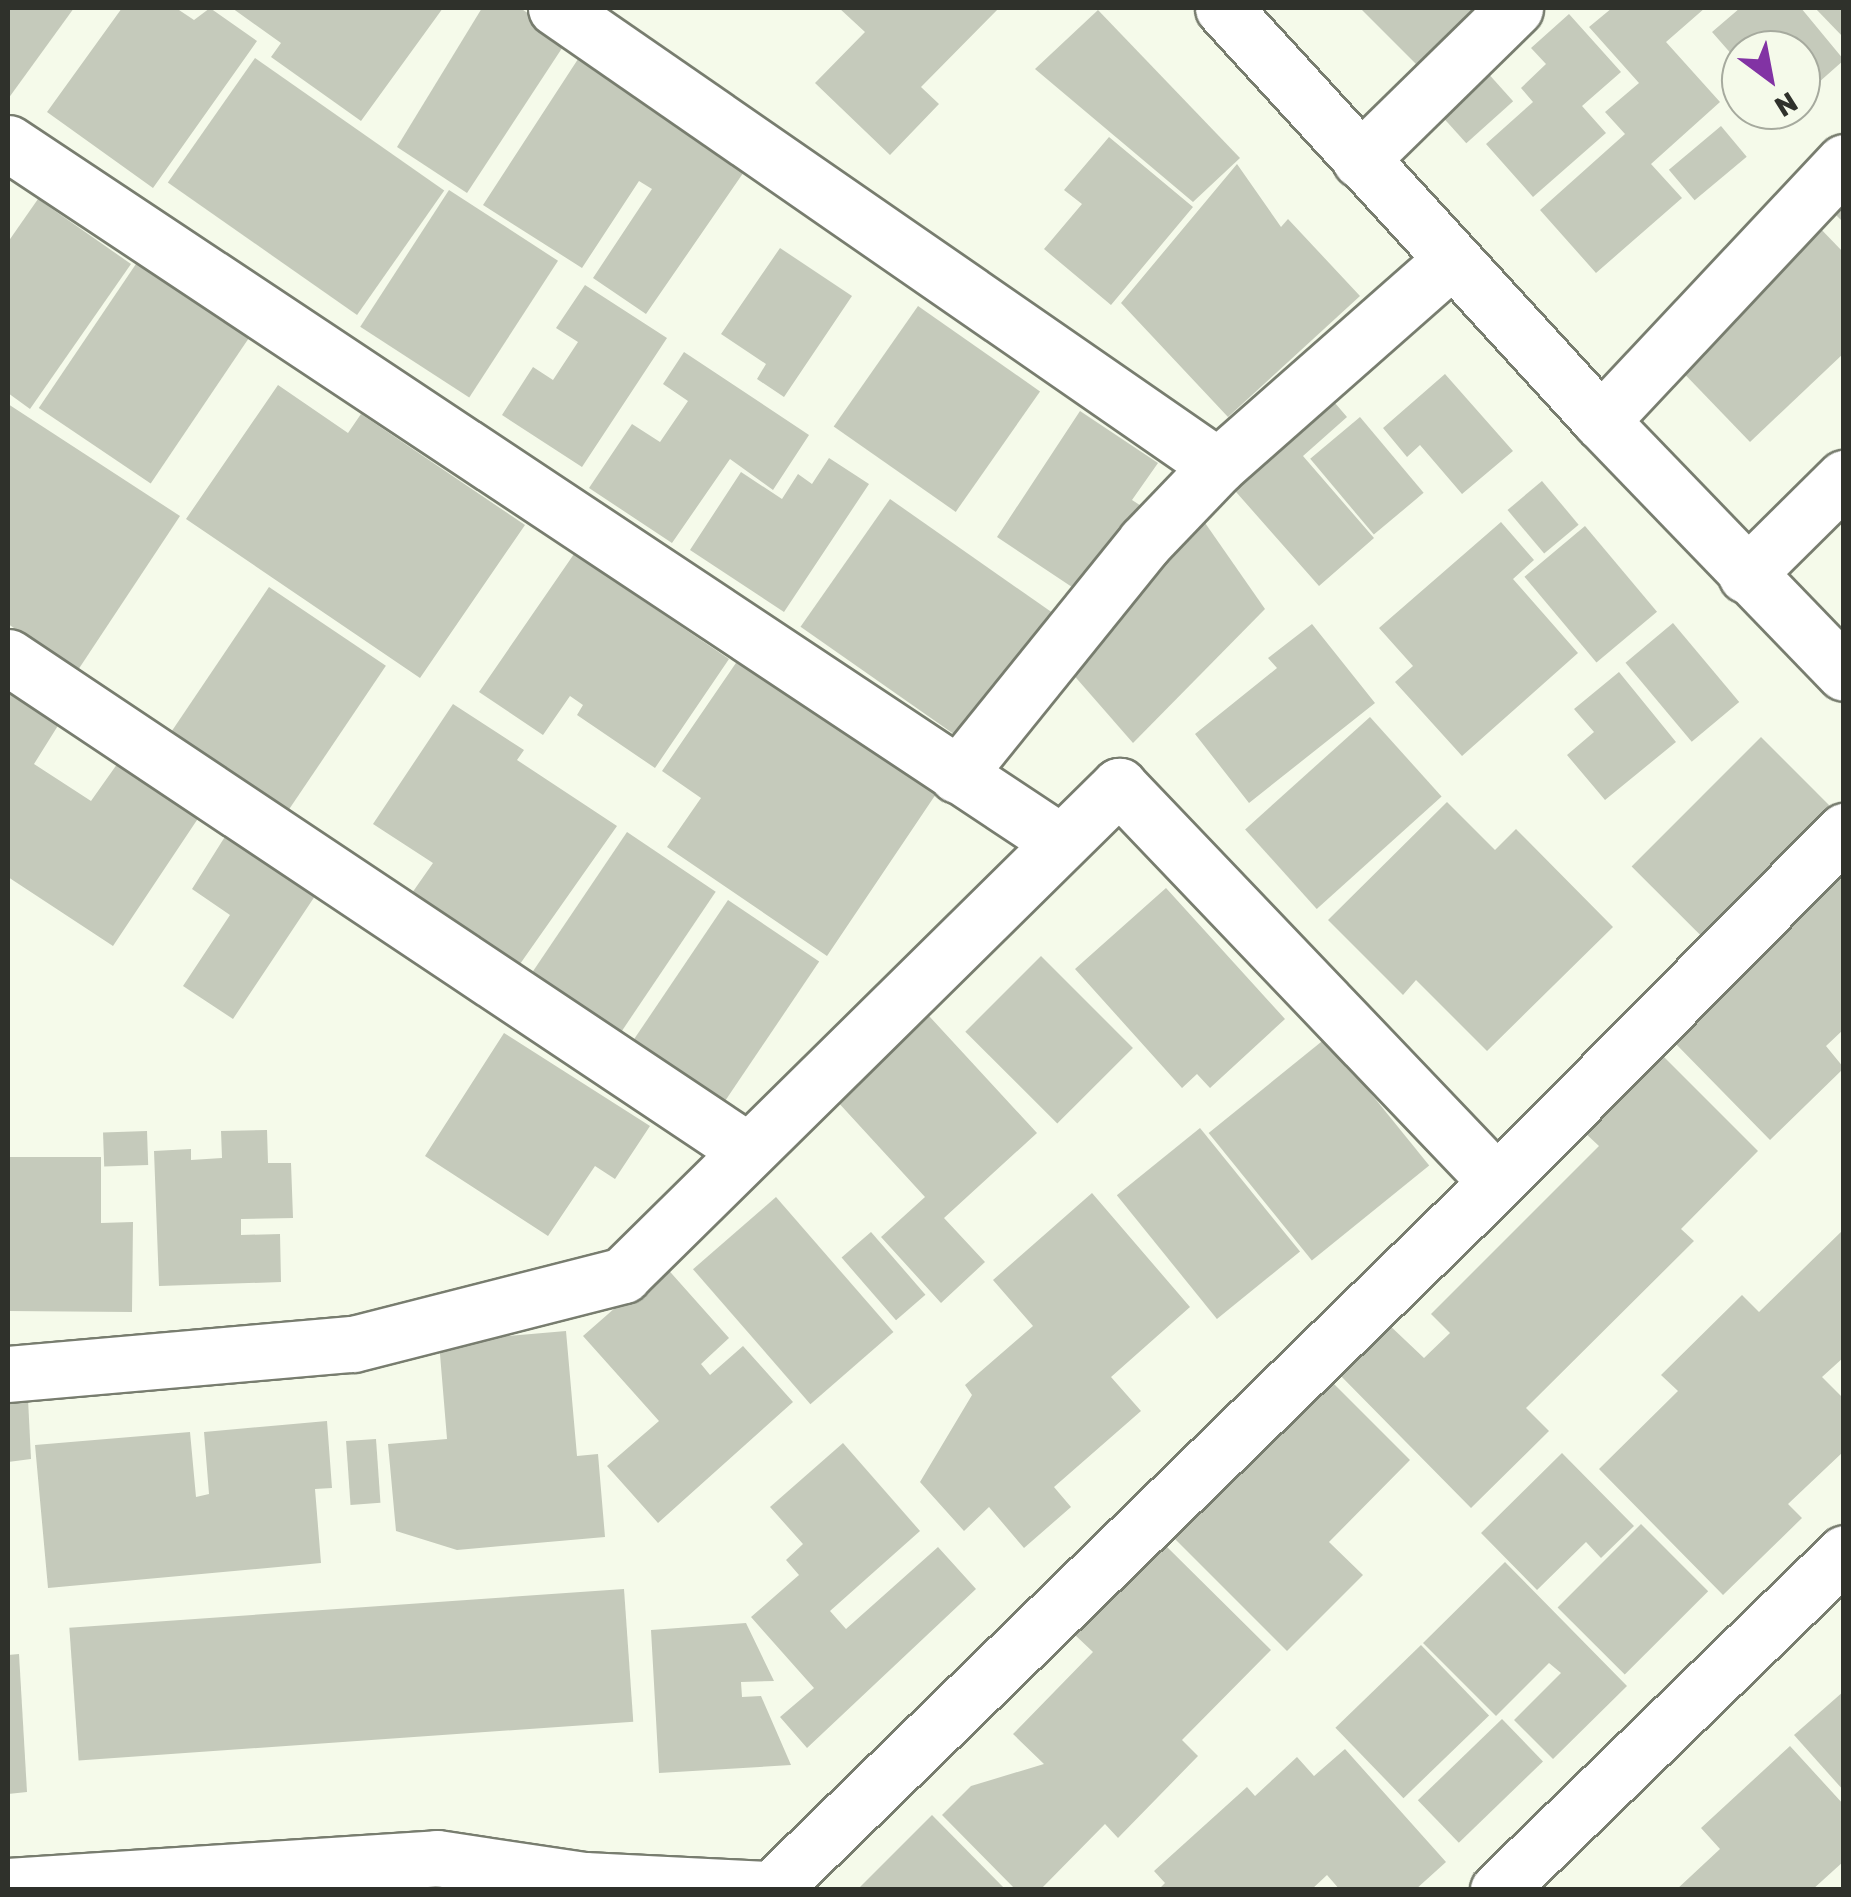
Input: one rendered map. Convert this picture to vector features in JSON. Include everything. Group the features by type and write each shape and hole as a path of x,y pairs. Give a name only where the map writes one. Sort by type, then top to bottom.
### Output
{"street":[{"path":"556,8 1218,466"},
{"path":"1360,160 1514,8"},
{"path":"1241,14 1360,160 1601,421 1844,673"},
{"path":"8,143 1059,840"},
{"path":"1601,421 1844,162"},
{"path":"957,775 1145,542 1218,466 1452,260"},
{"path":"1746,574 1844,478"},
{"path":"8,657 746,1150"},
{"path":"8,1374 353,1344 623,1275 1059,840 1118,786 1497,1182"},
{"path":"8,1886 437,1858 585,1884 772,1889 1497,1182 1844,830"},
{"path":"1498,1890 1844,1553"}],"building":[{"path":"8,8 74,8 8,99"},
{"path":"122,8 176,8 194,20 210,8 257,41 153,188 47,112"},
{"path":"232,8 443,8 361,121 271,57 281,43"},
{"path":"482,8 520,8 568,39 467,193 397,147"},
{"path":"839,8 999,8 921,87 939,104 890,155 815,83 865,32"},
{"path":"1360,8 1485,8 1422,70"},
{"path":"1612,8 1705,8 1666,42 1720,102 1651,164 1682,198 1596,273 1540,210 1625,134 1605,112 1639,83 1589,27"},
{"path":"1740,8 1801,8 1819,30 1721,30 1721,42 1712,32"},
{"path":"1815,8 1844,8 1844,38"},
{"path":"1098,10 1240,158 1193,202 1035,69"},
{"path":"1569,14 1621,72 1582,106 1606,133 1533,197 1486,144 1533,102 1521,88 1546,64 1531,48"},
{"path":"1821,32 1844,60 1821,80"},
{"path":"580,56 748,166 646,314 593,278 652,189 639,181 582,268 483,205"},
{"path":"255,58 444,190 357,315 168,183"},
{"path":"1477,61 1513,101 1466,143 1430,103"},
{"path":"1721,126 1747,157 1695,200 1669,170"},
{"path":"1109,137 1193,207 1111,305 1044,249 1082,204 1064,190"},
{"path":"1237,164 1281,227 1288,219 1360,296 1228,417 1121,303"},
{"path":"1844,176 1844,223 1820,199"},
{"path":"449,190 558,261 469,398 360,327"},
{"path":"38,199 131,264 30,409 8,393 8,242"},
{"path":"1816,224 1844,253 1844,353 1750,442 1672,361"},
{"path":"780,248 852,296 784,397 757,379 766,364 721,334"},
{"path":"140,258 252,333 151,484 39,408"},
{"path":"585,285 667,338 582,467 502,415 533,367 553,380 578,342 556,328"},
{"path":"918,306 1040,391 956,512 834,426"},
{"path":"684,352 809,435 773,490 730,459 672,543 589,488 632,424 660,442 688,401 663,384"},
{"path":"1445,374 1513,451 1462,494 1420,445 1407,457 1383,428"},
{"path":"278,385 348,433 361,414 525,525 420,678 186,519"},
{"path":"1329,396 1347,417 1303,456 1374,538 1319,586 1229,484"},
{"path":"8,404 180,516 78,670 8,624"},
{"path":"1080,411 1158,463 1132,500 1152,513 1093,601 997,537"},
{"path":"1360,417 1424,493 1374,535 1310,459"},
{"path":"829,458 869,484 784,612 690,550 741,472 782,499 798,474 812,484"},
{"path":"1542,481 1579,525 1544,554 1508,510"},
{"path":"890,499 1055,614 965,742 801,627"},
{"path":"1203,520 1265,609 1133,743 1057,656"},
{"path":"1501,522 1534,560 1513,579 1578,653 1462,756 1395,682 1413,666 1379,628"},
{"path":"1585,526 1657,612 1596,663 1524,577"},
{"path":"574,554 729,659 655,768 577,715 583,705 570,696 543,735 479,692"},
{"path":"269,587 386,666 289,810 172,731"},
{"path":"1673,623 1739,702 1692,742 1626,663"},
{"path":"1312,624 1375,703 1249,803 1195,734 1277,668 1268,658"},
{"path":"738,660 936,794 827,956 667,847 701,798 662,771"},
{"path":"1619,672 1676,742 1605,800 1567,755 1594,732 1574,709"},
{"path":"8,690 59,724 34,764 91,801 120,760 201,814 113,946 8,877"},
{"path":"453,704 524,750 517,760 617,826 520,964 412,893 433,863 373,824"},
{"path":"1370,717 1442,797 1317,909 1245,829"},
{"path":"1761,737 1832,808 1702,937 1632,866"},
{"path":"1447,802 1495,850 1516,829 1613,927 1487,1051 1416,980 1403,995 1328,920"},
{"path":"627,832 716,892 620,1034 531,975"},
{"path":"226,835 317,893 233,1019 183,986 230,915 192,889"},
{"path":"1844,854 1844,1029 1826,1046 1844,1068 1770,1140 1672,1040"},
{"path":"1166,888 1285,1019 1210,1088 1197,1074 1182,1088 1075,969"},
{"path":"728,900 819,962 723,1104 632,1043"},
{"path":"1041,956 1133,1048 1057,1124 965,1032"},
{"path":"918,1004 1037,1133 944,1218 985,1262 941,1303 881,1237 925,1197 825,1088"},
{"path":"504,1033 650,1126 615,1179 595,1166 548,1236 425,1156"},
{"path":"1326,1038 1429,1165 1312,1260 1209,1133"},
{"path":"1662,1055 1758,1151 1681,1229 1694,1241 1526,1408 1549,1431 1471,1508 1336,1371 1386,1322 1424,1358 1450,1333 1431,1314 1599,1146 1584,1132"},
{"path":"1200,1128 1300,1252 1217,1319 1117,1195"},
{"path":"267,1130 268,1163 291,1163 293,1218 241,1219 241,1235 280,1234 281,1282 159,1286 154,1151 191,1149 191,1160 222,1158 221,1131"},
{"path":"147,1131 148,1165 104,1167 103,1133"},
{"path":"8,1157 101,1157 101,1223 133,1222 132,1312 8,1311"},
{"path":"1092,1193 1190,1307 1111,1377 1141,1411 1054,1487 1071,1507 1024,1548 989,1507 964,1531 920,1482 972,1395 965,1385 1033,1326 993,1280"},
{"path":"776,1197 893,1332 810,1404 693,1269"},
{"path":"1844,1229 1844,1357 1822,1377 1844,1399 1844,1451 1788,1504 1802,1518 1723,1595 1599,1469 1678,1391 1661,1375 1742,1295 1759,1312"},
{"path":"871,1232 925,1295 896,1320 842,1258"},
{"path":"664,1265 729,1338 701,1364 710,1375 743,1346 793,1402 658,1523 607,1466 659,1421 583,1336"},
{"path":"566,1331 577,1456 598,1454 605,1537 457,1550 396,1531 388,1444 447,1439 439,1342"},
{"path":"1321,1371 1410,1460 1329,1542 1363,1575 1287,1651 1164,1528"},
{"path":"28,1399 31,1459 8,1462 8,1401"},
{"path":"327,1421 332,1488 315,1489 321,1563 48,1588 35,1445 190,1432 196,1497 209,1494 204,1432"},
{"path":"376,1439 380,1503 351,1505 346,1441"},
{"path":"843,1443 920,1531 830,1611 846,1629 938,1547 976,1589 807,1748 780,1717 814,1688 751,1617 799,1575 786,1560 803,1544 770,1507"},
{"path":"1562,1453 1634,1526 1601,1558 1586,1542 1537,1590 1481,1533"},
{"path":"1641,1524 1708,1591 1625,1675 1558,1607"},
{"path":"1164,1544 1271,1650 1182,1740 1198,1756 1118,1838 1105,1824 1040,1890 1016,1890 942,1815 971,1786 1044,1764 1013,1734 1093,1652 1074,1634"},
{"path":"1505,1562 1627,1686 1553,1759 1514,1720 1561,1673 1549,1663 1496,1716 1423,1643"},
{"path":"624,1589 633,1722 79,1760 69,1628"},
{"path":"746,1623 774,1681 741,1682 742,1697 761,1696 791,1765 659,1773 651,1630"},
{"path":"1421,1645 1489,1715 1403,1798 1335,1728"},
{"path":"19,1654 27,1792 8,1794 8,1655"},
{"path":"1844,1691 1844,1791 1794,1735"},
{"path":"1502,1719 1543,1761 1459,1843 1418,1800"},
{"path":"1790,1746 1844,1805 1844,1861 1812,1890 1676,1890 1720,1849 1701,1828"},
{"path":"1345,1749 1446,1862 1415,1890 1340,1890 1327,1875 1311,1890 1158,1890 1165,1883 1154,1871 1247,1787 1255,1796 1297,1757 1314,1776"},
{"path":"932,1815 1006,1890 857,1890"}]}
